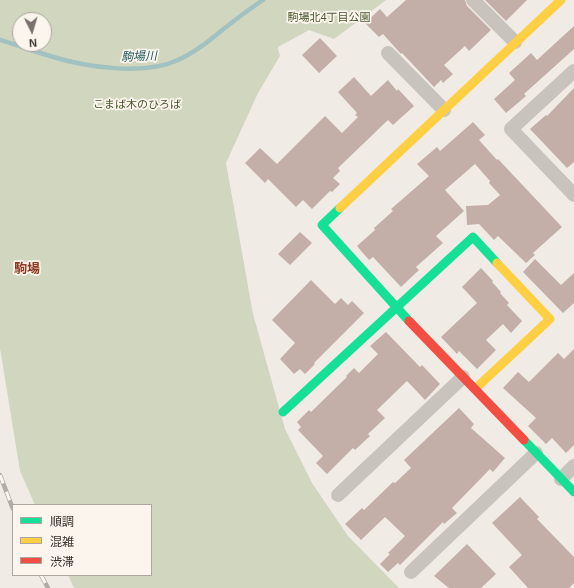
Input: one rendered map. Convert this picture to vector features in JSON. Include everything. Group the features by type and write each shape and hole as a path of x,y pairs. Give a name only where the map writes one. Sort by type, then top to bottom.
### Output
{"street":[{"path":"473,0 515,42"},
{"path":"561,0 322,225 396,307 574,492"},
{"path":"388,53 444,110"},
{"path":"574,71 511,129 574,195"},
{"path":"283,412 473,237 550,319 475,389"},
{"path":"338,495 463,377"},
{"path":"411,572 536,453"},
{"path":"561,479 574,466"}],"green space":[{"name":"こまば木のひろば","path":"0,0 386,0 334,39 309,30 278,47 280,56 258,93 226,163 253,314 285,429 312,483 348,536 399,588 74,588 68,576 152,576 152,504 35,504 20,471 0,348"}],"building":[{"path":"406,0 465,0 467,6 491,30 469,51 465,46 444,65 453,74 443,83 441,80 434,87 383,34 379,37 365,23 380,9 387,17"},
{"path":"485,0 527,0 506,21"},
{"path":"574,26 574,49 524,94 526,96 506,113 494,99 515,80 509,73 531,53 537,60"},
{"path":"320,38 337,56 319,73 302,55"},
{"path":"354,77 371,96 388,80 397,91 398,89 414,106 393,125 388,120 338,168 340,171 333,178 340,184 332,192 330,191 312,209 303,200 296,207 268,179 265,183 245,163 260,148 277,164 325,116 342,133 358,117 355,115 357,113 338,92"},
{"path":"574,88 574,162 567,168 530,129 546,115 547,116"},
{"path":"473,122 485,135 479,140 562,227 533,253 535,255 526,263 498,236 494,240 479,224 467,225 466,206 488,205 500,195 475,164 445,190 464,211 436,236 443,243 416,267 419,270 401,287 373,257 369,260 357,246 393,211 391,209 429,176 417,164 437,147 440,151"},
{"path":"300,232 312,243 290,265 278,254"},
{"path":"535,259 561,285 574,273 574,303 563,313 523,272"},
{"path":"481,268 493,281 492,282 501,292 500,293 509,303 507,305 522,321 511,333 503,324 486,340 496,350 477,369 459,351 457,354 441,337 477,303 462,287"},
{"path":"311,280 335,304 341,298 348,305 352,301 364,313 305,374 300,369 294,374 280,359 295,343 272,320"},
{"path":"386,332 420,367 422,365 440,384 425,400 407,381 377,410 385,418 368,434 370,436 355,450 353,448 327,474 316,463 323,456 298,430 301,427 297,422 309,410 311,412 347,377 346,376 354,368 359,373 378,354 370,346"},
{"path":"574,349 574,445 566,453 552,438 546,444 528,426 536,418 503,388 518,372 529,382 558,353 564,359"},
{"path":"459,408 474,424 471,428 505,458 493,472 490,469 452,508 457,513 444,524 443,522 400,565 398,563 388,572 380,564 390,554 388,553 405,536 385,517 361,540 345,524 362,508 364,510 393,482 395,483 411,468 404,460"},
{"path":"520,497 539,517 537,519 574,557 574,583 569,588 528,588 509,567 522,555 492,523"},
{"path":"467,544 496,574 481,588 449,588 434,576"}],"waterway":[{"name":"駒場川","path":"0,40 80,64 114,68 149,68 164,65 190,54 263,0"}],"railway":[{"path":"0,475 12,506"},
{"path":"42,576 48,588"}],"traffic: fast":[{"path":"340,208 322,225 409,321"},
{"path":"283,412 473,237 497,263"},
{"path":"524,440 574,492"}],"traffic: slow":[{"path":"340,208 561,0"},
{"path":"475,389 550,319 497,263"}],"traffic: jam":[{"path":"409,321 524,440"}],"district":[{"name":"駒場","path":"27,269"}],"park label":[{"name":"駒場北4丁目公園","path":"329,18"}]}
